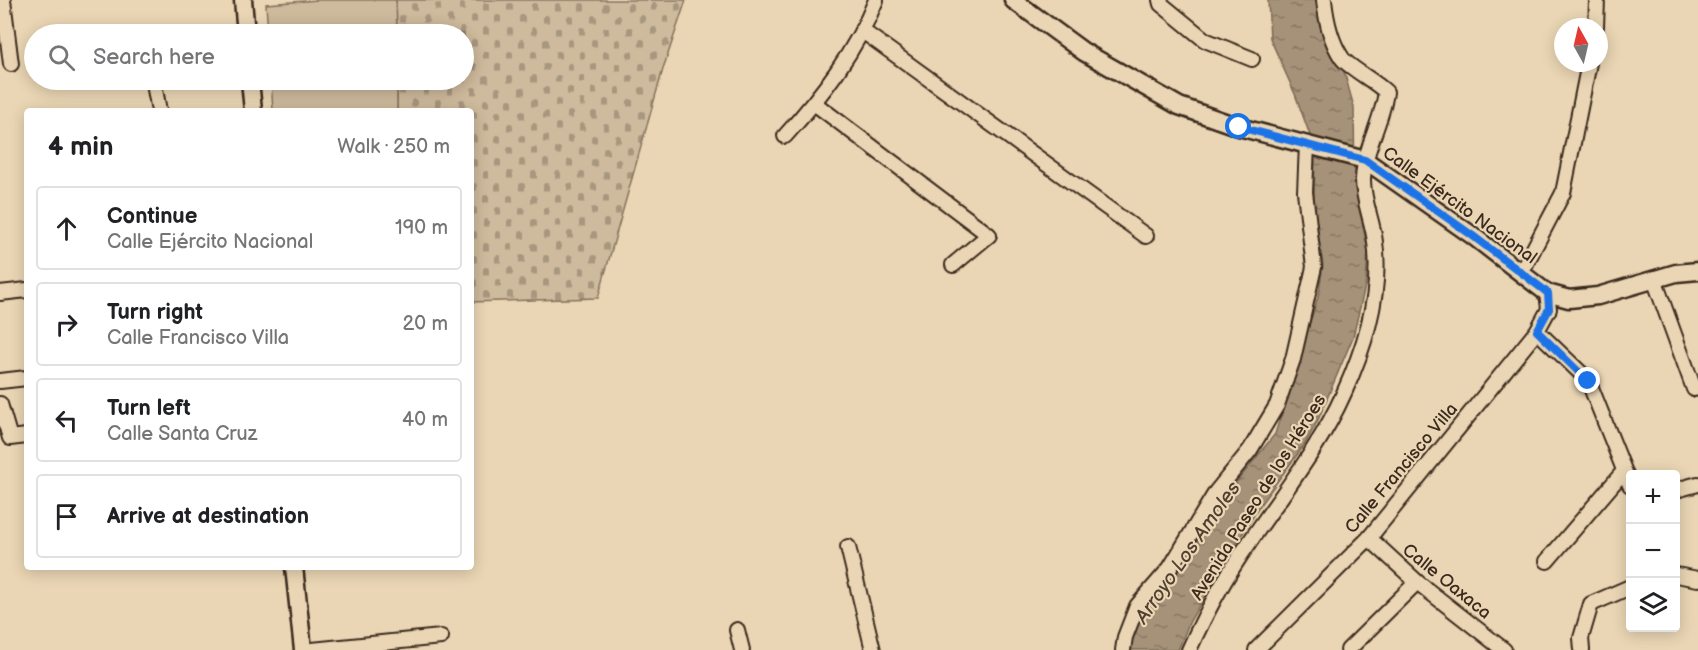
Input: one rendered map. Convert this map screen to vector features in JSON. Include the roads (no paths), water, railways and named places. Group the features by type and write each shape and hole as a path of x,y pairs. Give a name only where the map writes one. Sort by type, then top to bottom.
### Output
{"street":[{"path":"3,0 11,64"},
{"path":"243,0 245,24"},
{"path":"785,136 814,103 864,32 876,0"},
{"name":"Calle Ejército Nacional","path":"1014,0 1084,52 1179,106 1239,127 1359,158 1548,293 1569,299 1598,296 1654,279 1698,271"},
{"path":"1160,0 1161,4 1205,40 1252,59"},
{"name":"Avenida Paseo de los Héroes","path":"1189,650 1210,604 1323,432 1344,393 1368,329 1377,272 1375,241 1359,158 1385,104 1386,92 1374,80 1342,59 1327,21 1324,0"},
{"path":"1596,18 1597,0"},
{"path":"864,32 1146,236"},
{"path":"1521,273 1563,193 1586,72"},
{"path":"155,90 158,108"},
{"path":"251,90 253,108"},
{"path":"814,103 989,235 953,265"},
{"name":"Avenida Paseo de los Héroes","path":"1123,650 1125,636 1137,606 1180,554 1216,492 1250,450 1276,405 1293,359 1314,267 1305,192 1310,145"},
{"path":"1654,279 1694,389"},
{"path":"0,293 24,290"},
{"name":"Calle Francisco Villa","path":"1256,650 1369,538 1537,331 1549,309 1548,293"},
{"path":"1537,331 1588,381 1626,476"},
{"path":"0,381 24,378"},
{"path":"0,404 10,438 24,436"},
{"path":"1546,561 1624,471"},
{"path":"1680,489 1698,484"},
{"name":"Calle Oaxaca","path":"1369,538 1417,582 1504,650"},
{"path":"848,547 873,650"},
{"path":"294,570 303,650"},
{"path":"1680,576 1698,579"},
{"path":"1348,650 1417,582"},
{"path":"1582,650 1581,638 1592,604 1626,589"},
{"path":"737,630 742,650"},
{"path":"312,650 441,637"}],"water":[{"name":"Arroyo Los Amoles","path":"1268,0 1324,0 1354,107 1355,189 1368,250 1366,282 1353,337 1318,420 1305,444 1262,502 1228,557 1190,621 1178,650 1126,650 1135,620 1159,586 1188,554 1216,508 1275,434 1318,297 1323,265 1314,206 1315,149 1295,94 1270,38"}]}
